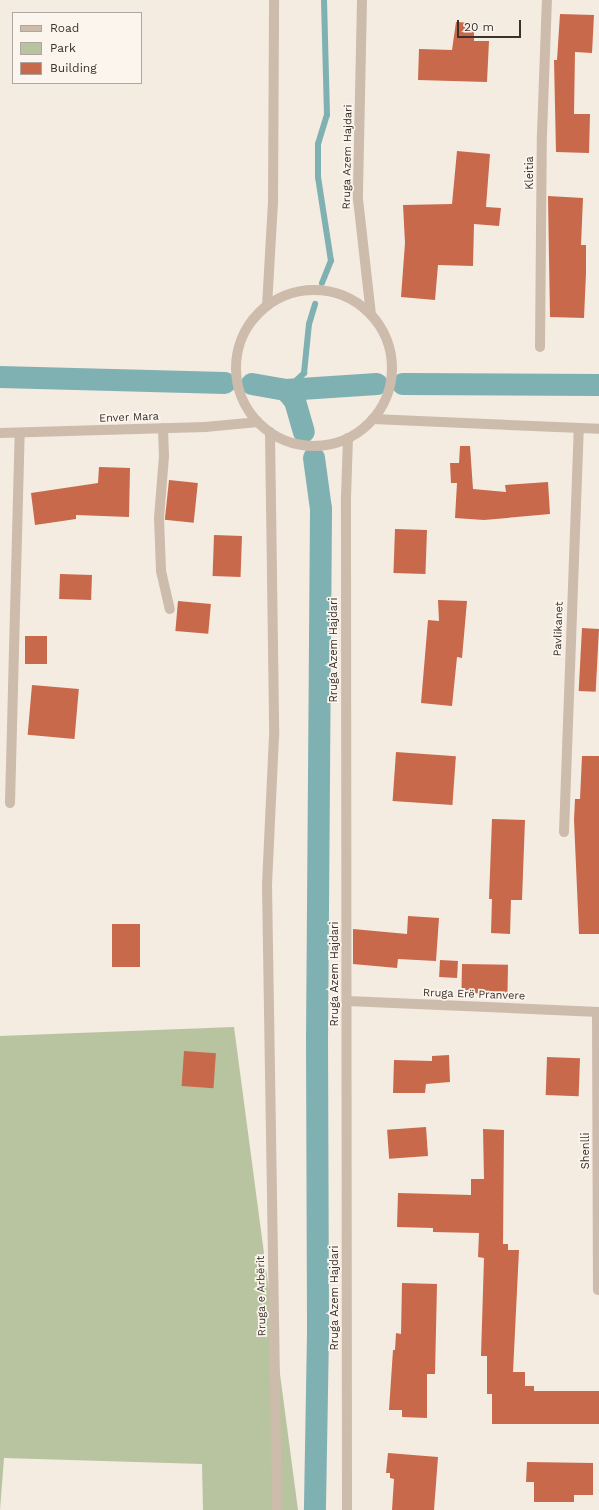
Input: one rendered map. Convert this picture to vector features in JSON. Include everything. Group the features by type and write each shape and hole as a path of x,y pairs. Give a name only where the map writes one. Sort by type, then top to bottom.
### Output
{"street":[{"path":"267,306 273,203 274,0"},
{"name":"Rruga Azem Hajdari","path":"362,0 358,199 371,314"},
{"name":"Kleitia","path":"540,347 542,134 547,0"},
{"name":"Rruga Azem Hajdari","path":"329,291 349,298 371,314 388,342 392,363 389,390 374,419 348,438 316,446 290,442 270,432 258,422 241,394 237,362 246,331 267,306 297,292 329,291"},
{"path":"374,419 599,429"},
{"name":"Enver Mara","path":"0,433 163,428 258,422"},
{"path":"163,428 164,456 158,518 161,571 170,609"},
{"name":"Pavlikanet","path":"564,832 579,428"},
{"name":"Rruga e Arbërit","path":"270,432 274,736 267,885 277,1510"},
{"path":"10,803 20,433"},
{"name":"Rruga Azem Hajdari","path":"347,1510 346,497 348,438"},
{"name":"Rruga Erë Pranvere","path":"347,1001 598,1012"},
{"name":"Shenlli","path":"598,1012 598,1290"}],"green space":[{"path":"234,1027 298,1510 203,1510 202,1464 4,1458 0,1510 0,1036"}],"building":[{"path":"560,14 594,15 592,53 575,52 574,114 590,114 589,153 556,152 554,60 557,60"},
{"path":"456,22 474,23 474,41 489,41 487,82 418,80 419,49 452,50"},
{"path":"457,151 490,154 486,207 501,208 499,226 474,224 473,266 438,265 435,300 401,297 405,243 403,205 452,204"},
{"path":"548,196 583,198 581,245 586,245 584,318 550,317"},
{"path":"460,446 470,446 473,489 506,492 505,485 548,482 550,514 484,520 455,518 457,483 451,483 450,463 459,463"},
{"path":"99,467 130,468 129,517 76,515 76,519 35,525 31,493 98,483"},
{"path":"169,480 198,483 194,523 165,520"},
{"path":"395,529 427,530 425,574 393,573"},
{"path":"214,535 242,536 241,577 213,576"},
{"path":"60,574 92,575 91,600 59,599"},
{"path":"438,600 467,601 462,658 457,657 452,706 421,703 428,620 439,621"},
{"path":"178,601 211,604 208,634 175,631"},
{"path":"582,628 599,629 596,692 579,691"},
{"path":"25,636 47,636 47,664 25,664"},
{"path":"32,685 79,689 74,739 28,735"},
{"path":"396,752 456,756 452,805 393,801"},
{"path":"582,756 599,756 599,934 579,934 574,820 575,799 580,799"},
{"path":"492,819 525,820 522,900 511,900 510,934 491,933 492,899 489,899"},
{"path":"408,916 439,918 436,961 398,959 397,968 353,964 353,929 407,934"},
{"path":"112,924 140,924 140,967 112,967"},
{"path":"440,960 458,961 457,978 439,977"},
{"path":"462,964 508,965 507,994 461,993"},
{"path":"184,1051 216,1053 213,1088 182,1086"},
{"path":"449,1055 450,1082 426,1084 425,1093 393,1093 394,1060 432,1061 432,1056"},
{"path":"547,1057 580,1058 579,1096 546,1095"},
{"path":"426,1127 428,1156 389,1159 387,1130"},
{"path":"483,1129 504,1130 503,1244 508,1244 508,1250 519,1250 513,1372 525,1372 525,1386 534,1386 534,1391 599,1391 599,1424 492,1424 492,1394 487,1394 487,1356 481,1356 484,1258 478,1257 479,1233 433,1232 433,1228 397,1227 398,1193 471,1195 471,1179 484,1179"},
{"path":"402,1283 437,1284 435,1374 427,1374 427,1418 402,1417 402,1410 389,1410 393,1350 395,1350 396,1333 401,1334"},
{"path":"388,1453 438,1457 434,1510 392,1510 394,1479 390,1478 390,1473 386,1473"},
{"path":"527,1462 593,1463 593,1495 574,1495 574,1502 534,1502 534,1482 526,1482"}],"waterway":[{"path":"322,283 331,261 318,177 318,144 327,115 324,0"},
{"path":"286,390 304,373 309,324 315,304"},
{"path":"0,377 225,383"},
{"path":"252,384 286,390 377,384"},
{"path":"403,384 599,385"},
{"path":"286,390 295,401 304,432"},
{"path":"314,458 321,509 317,1036 318,1334 315,1510"}]}
